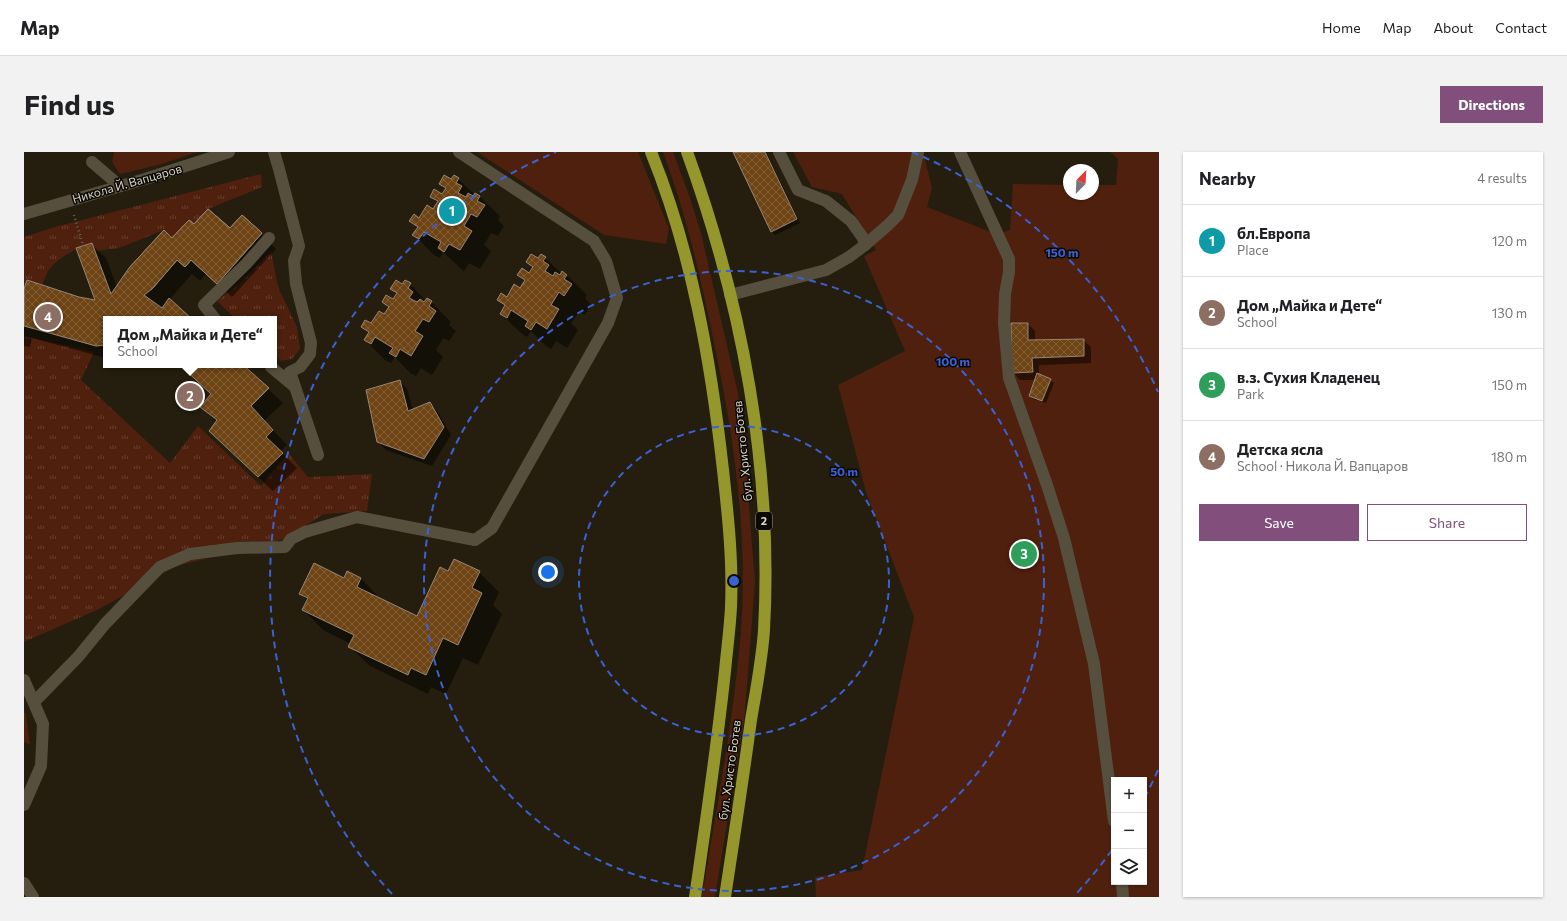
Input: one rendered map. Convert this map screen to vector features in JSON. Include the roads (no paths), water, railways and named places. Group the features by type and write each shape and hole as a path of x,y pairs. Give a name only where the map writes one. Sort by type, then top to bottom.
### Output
{"highway":[{"name":"бул. Христо Ботев","path":"651,152 687,259 701,325 718,428 730,553 731,606 723,693 695,897"},
{"name":"бул. Христо Ботев","path":"687,152 701,192 730,295 749,381 758,450 766,556 764,632 726,897"}],"street":[{"name":"Никола Й. Вапцаров","path":"24,214 152,177 229,152"},
{"path":"274,152 299,246 294,261 296,284 311,343 310,354 300,367 290,372 277,368"},
{"path":"34,702 78,657 111,618 160,566 190,554 237,548 285,547 291,540 305,532 357,517 475,540 492,528 608,323 617,298 606,261 594,241 459,152"},
{"path":"779,152 798,190 826,200 851,221 865,245"},
{"path":"730,295 826,270 849,257 865,245 888,226 898,215 912,180 918,152"},
{"path":"960,152 1008,259 1009,272 1004,324 1009,378 1064,538 1094,664 1113,813"},
{"path":"92,162 120,186"},
{"path":"213,316 204,305 246,264 269,238"},
{"path":"272,368 296,388"},
{"path":"290,372 318,455"},
{"path":"24,680 42,724 41,766 24,805"},
{"path":"24,883 33,897"},
{"path":"1122,885 1123,897"}],"place":[{"name":"бл.Европа","path":"452,211"},
{"name":"Детска ясла","path":"48,317"},
{"name":"Дом „Майка и Дете“","path":"190,396"},
{"name":"в.з. Сухия Кладенец","path":"1024,554"}]}
